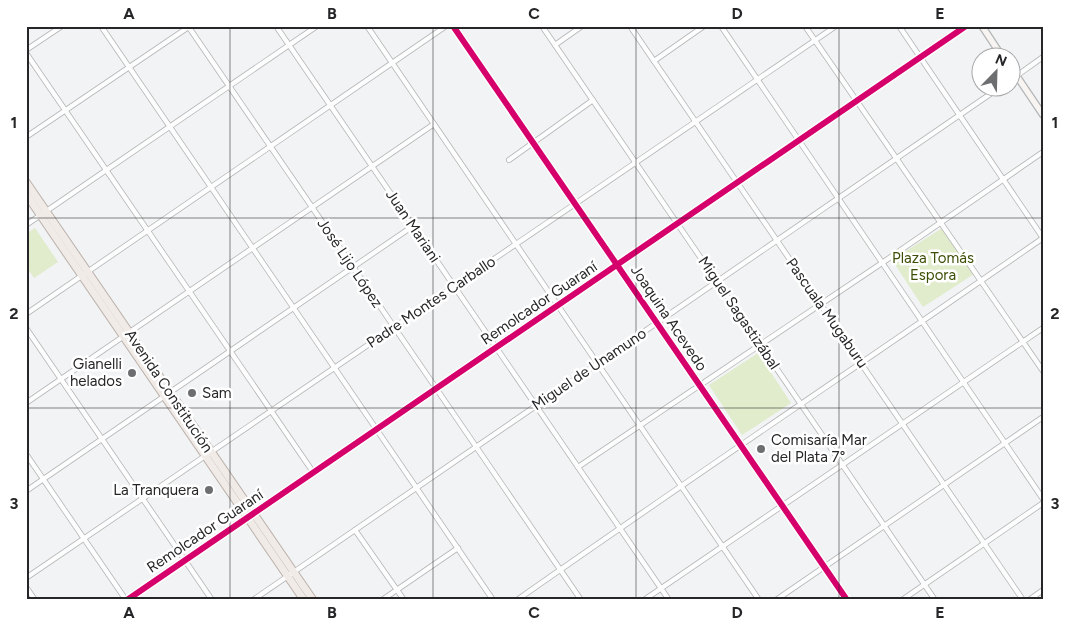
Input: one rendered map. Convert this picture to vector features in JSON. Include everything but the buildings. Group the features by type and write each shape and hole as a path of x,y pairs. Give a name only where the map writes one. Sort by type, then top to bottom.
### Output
{"main road":[{"path":"982,26 996,48"},
{"path":"1022,87 1043,115"},
{"name":"Avenida Constitución","path":"26,182 44,214 250,515 291,574 313,600"},
{"name":"Avenida Constitución","path":"26,194 44,214"},
{"name":"Avenida Constitución","path":"291,574 304,600"}],"street":[{"path":"62,26 26,51 313,472"},
{"path":"101,26 493,600"},
{"name":"Juan Mariani","path":"276,26 669,600"},
{"path":"26,225 317,26"},
{"path":"367,26 759,600"},
{"path":"26,314 446,26"},
{"name":"Joaquina Acevedo","path":"453,26 847,600"},
{"name":"Miguel Sagastizábal","path":"542,26 935,600"},
{"path":"555,45 582,26"},
{"name":"Pascuala Mugaburu","path":"630,26 1023,600"},
{"path":"654,61 704,26"},
{"path":"720,26 1043,499"},
{"path":"805,26 1043,371"},
{"name":"Padre Montes Carballo","path":"26,578 836,26"},
{"path":"517,600 740,444 801,405 1043,238 899,26"},
{"name":"Remolcador Guaraní","path":"126,600 966,26"},
{"path":"26,137 189,27"},
{"name":"José Lijo López","path":"189,27 581,600"},
{"path":"1022,72 1043,58"},
{"name":"Miguel de Unamuno","path":"253,600 984,98"},
{"path":"510,160 593,100"},
{"path":"26,403 434,124"},
{"path":"578,467 761,345 1043,152"},
{"path":"26,491 413,226"},
{"path":"26,328 212,600"},
{"path":"644,600 1043,328"},
{"path":"776,600 1043,417"},
{"path":"26,454 126,600"},
{"path":"902,600 1043,504"},
{"path":"356,530 404,600"},
{"path":"382,600 458,548"},
{"path":"26,587 35,600"},
{"path":"1029,600 1043,590"}],"green space":[{"name":"Plaza Tomás Espora","path":"944,227 974,274 923,307 892,260"},
{"path":"35,228 58,262 34,278 26,266 26,234"},
{"path":"758,353 791,403 742,435 709,385"}],"cycle path":[{"path":"453,26 847,600"},
{"path":"127,600 966,26"}],"place":[{"name":"Gianelli helados","path":"132,373"},
{"name":"Sam","path":"192,393"},
{"name":"Comisaría Mar del Plata 7°","path":"761,449"},
{"name":"La Tranquera","path":"209,490"}]}
